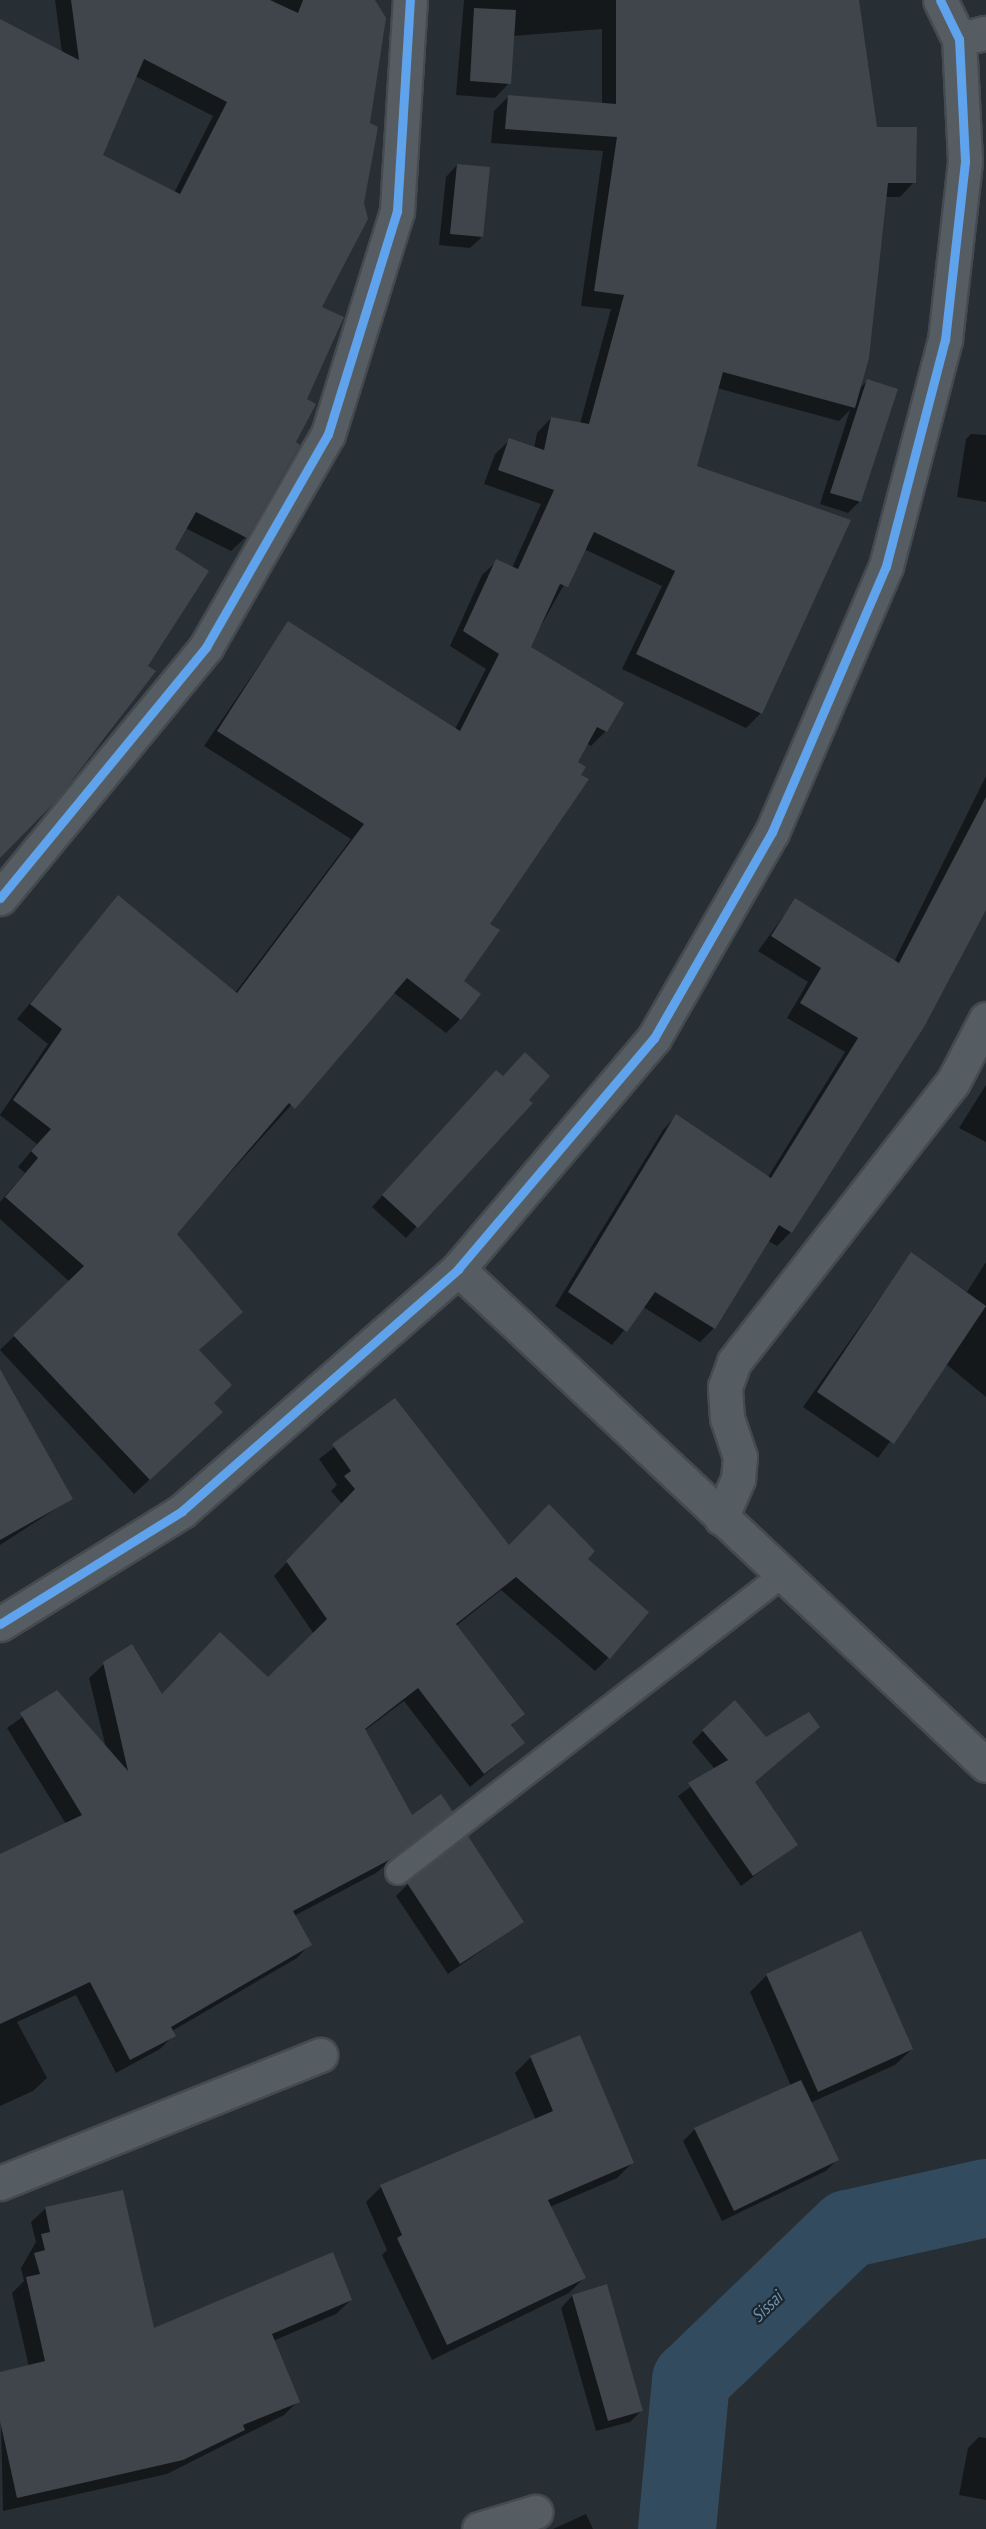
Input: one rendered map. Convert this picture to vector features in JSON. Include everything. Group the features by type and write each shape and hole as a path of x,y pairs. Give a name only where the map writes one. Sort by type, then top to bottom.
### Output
{"street":[{"path":"0,898 206,647 328,434 396,211 410,0"},
{"path":"0,1624 182,1511 458,1269 654,1038 772,832 886,566 945,340 964,161 972,36 940,0"},
{"path":"721,1518 738,1479 740,1457 727,1418 725,1387 734,1362 953,1083 986,1019"},
{"path":"458,1269 721,1518 779,1576 986,1765"},
{"path":"0,2183 320,2055"},
{"path":"479,2529 536,2512"}],"lane":[{"path":"398,1872 779,1576"}],"building":[{"path":"71,0 270,0 298,13 303,0 375,0 386,18 370,123 378,127 364,203 368,219 322,307 344,317 307,399 316,404 296,442 300,445 247,538 196,512 175,549 209,571 148,666 156,671 57,800 0,858 0,19 79,60","holes":["144,59 227,102 180,194 103,155"]},
{"path":"616,0 859,0 877,127 917,127 916,183 888,183 869,358 855,408 723,372 697,466 851,520 762,714 636,654 675,571 594,532 568,587 560,584 531,647 624,703 607,732 597,727 578,762 586,767 581,775 589,779 490,924 500,930 464,981 481,994 461,1020 407,978 295,1109 289,1103 177,1234 243,1312 199,1350 232,1385 214,1403 223,1412 150,1480 13,1335 84,1266 5,1197 38,1158 31,1151 51,1129 13,1100 62,1029 30,1004 118,895 237,993 364,824 217,731 288,621 460,731 499,654 463,631 496,559 518,569 554,490 498,470 509,438 544,450 551,417 589,424 624,295 594,291 617,137 505,129 508,95 616,104"},
{"path":"474,8 516,10 511,84 470,81"},
{"path":"457,164 490,167 483,237 450,234"},
{"path":"867,379 898,389 861,502 830,493"},
{"path":"986,797 986,910 924,1027 792,1233 779,1225 715,1329 655,1292 627,1332 568,1292 676,1114 771,1178 858,1038 800,1003 821,968 771,936 795,898 899,963"},
{"path":"525,1052 550,1076 529,1100 533,1103 418,1228 382,1195 496,1070 503,1076"},
{"path":"911,1252 986,1306 894,1444 817,1392"},
{"path":"0,1369 73,1499 0,1540"},
{"path":"395,1398 509,1545 549,1504 595,1551 588,1559 649,1612 610,1659 516,1577 456,1624 525,1714 511,1725 525,1743 484,1774 418,1688 365,1729 412,1815 441,1794 453,1812 391,1859 293,1911 312,1945 171,2027 176,2036 130,2060 90,1982 0,2024 0,1854 82,1815 20,1713 57,1690 128,1771 103,1662 132,1644 162,1694 220,1632 268,1677 327,1619 286,1561 355,1489 344,1476 351,1471 332,1444"},
{"path":"735,1700 766,1737 809,1712 820,1727 755,1782 798,1845 753,1876 688,1783 728,1760 702,1730"},
{"path":"468,1836 524,1922 460,1964 407,1883"},
{"path":"861,1931 913,2049 818,2092 766,1974"},
{"path":"580,2035 634,2163 548,2200 586,2278 447,2345 397,2238 402,2235 380,2185 553,2111 530,2056"},
{"path":"801,2080 839,2160 734,2211 694,2128"},
{"path":"123,2190 154,2328 333,2252 352,2300 272,2334 300,2402 243,2425 245,2430 183,2460 17,2498 0,2421 0,2372 45,2361 26,2277 40,2274 34,2253 45,2250 41,2234 50,2232 45,2207"},
{"path":"607,2284 643,2411 608,2421 572,2295"}],"waterway":[{"name":"Sissai","path":"677,2529 691,2380 848,2229 986,2198"}],"cycle path":[{"path":"0,898 206,647 328,434 397,211 410,0"},
{"path":"0,1624 182,1511 458,1269 654,1038 772,832 886,566 945,340 965,161 959,39 940,0"}]}
